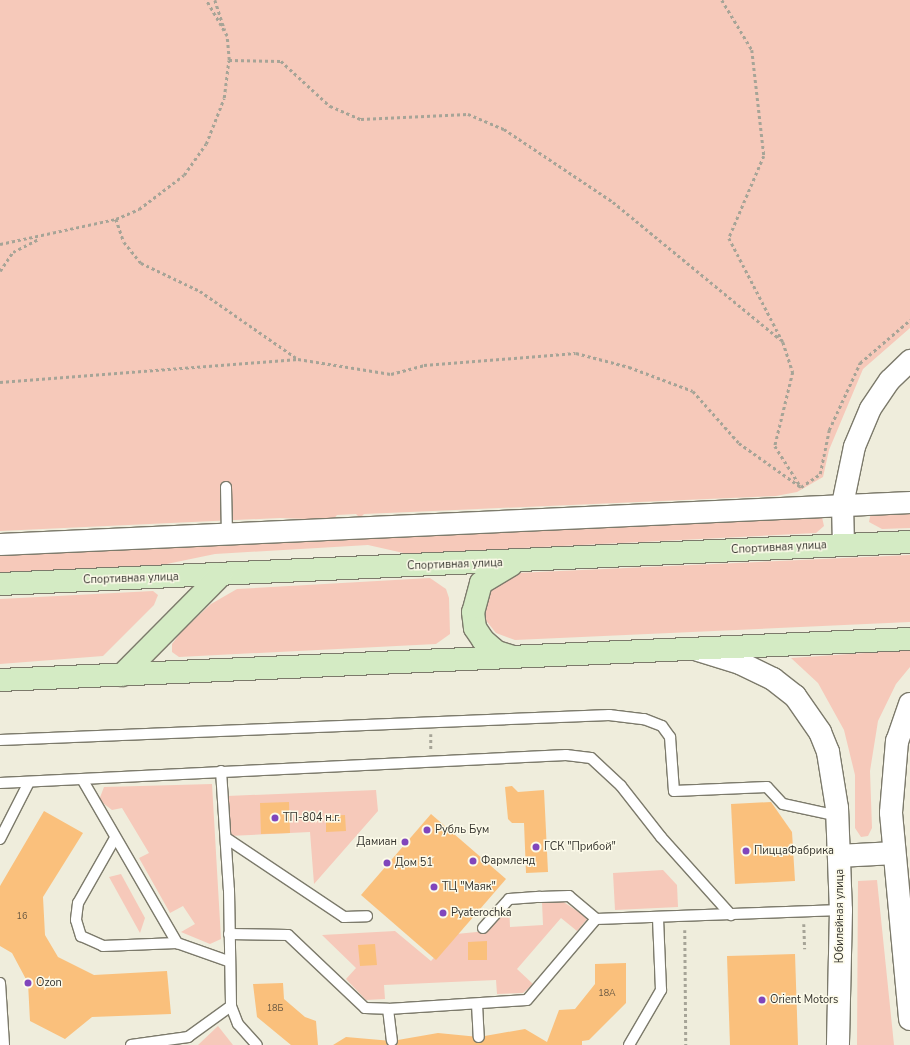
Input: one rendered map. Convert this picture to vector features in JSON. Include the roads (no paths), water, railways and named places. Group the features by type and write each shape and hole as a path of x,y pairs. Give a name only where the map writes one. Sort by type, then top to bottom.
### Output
{"main road":[{"name":"Спортивная улица","path":"0,584 515,562 910,542"},
{"path":"515,562 481,583 473,612 475,628 483,640 497,652 516,657"},
{"path":"122,675 221,575"},
{"path":"0,680 910,639"},
{"name":"Юбилейная улица","path":"693,649 740,662 773,679 795,696 820,732 828,752 838,816 841,910 838,1045"},
{"path":"910,704 897,741 892,774 894,853 910,1019"},
{"path":"839,856 894,853"}],"street":[{"path":"843,545 842,504 854,446 870,408 889,380 910,360"},
{"path":"0,544 910,502"}],"lane":[{"path":"226,487 227,533"},
{"path":"0,740 609,715 644,719 662,726 670,737 674,791 767,786 783,804 838,816"},
{"path":"0,783 566,755 591,758 621,786 661,837 731,915"},
{"path":"221,771 226,838 230,1006 238,1024 257,1045"},
{"path":"82,779 177,943"},
{"path":"0,839 29,782"},
{"path":"115,838 78,904 76,920 81,936 103,946 177,943 228,961"},
{"path":"226,838 344,917 367,916"},
{"path":"483,928 509,899 516,898 569,896 596,919 658,919 841,910"},
{"path":"229,934 288,935 365,1008 388,1009 527,1000 596,919"},
{"path":"629,1045 662,990 658,919"},
{"path":"0,983 4,1045"},
{"path":"477,1004 479,1037"},
{"path":"131,1045 188,1037 230,1006"},
{"path":"388,1009 392,1040"}],"place":[{"name":"ТП-804 н.г.","path":"275,818"},
{"name":"Рубль Бум","path":"427,830"},
{"name":"Дамиан","path":"405,842"},
{"name":"ГСК \"Прибой\"","path":"536,847"},
{"name":"ПиццаФабрика","path":"746,851"},
{"name":"Фармленд","path":"473,861"},
{"name":"Дом 51","path":"387,863"},
{"name":"ТЦ \"Маяк\"","path":"434,887"},
{"name":"Pyaterochka","path":"443,913"},
{"name":"Ozon","path":"28,983"},
{"name":"Orient Motors","path":"762,1000"}]}
